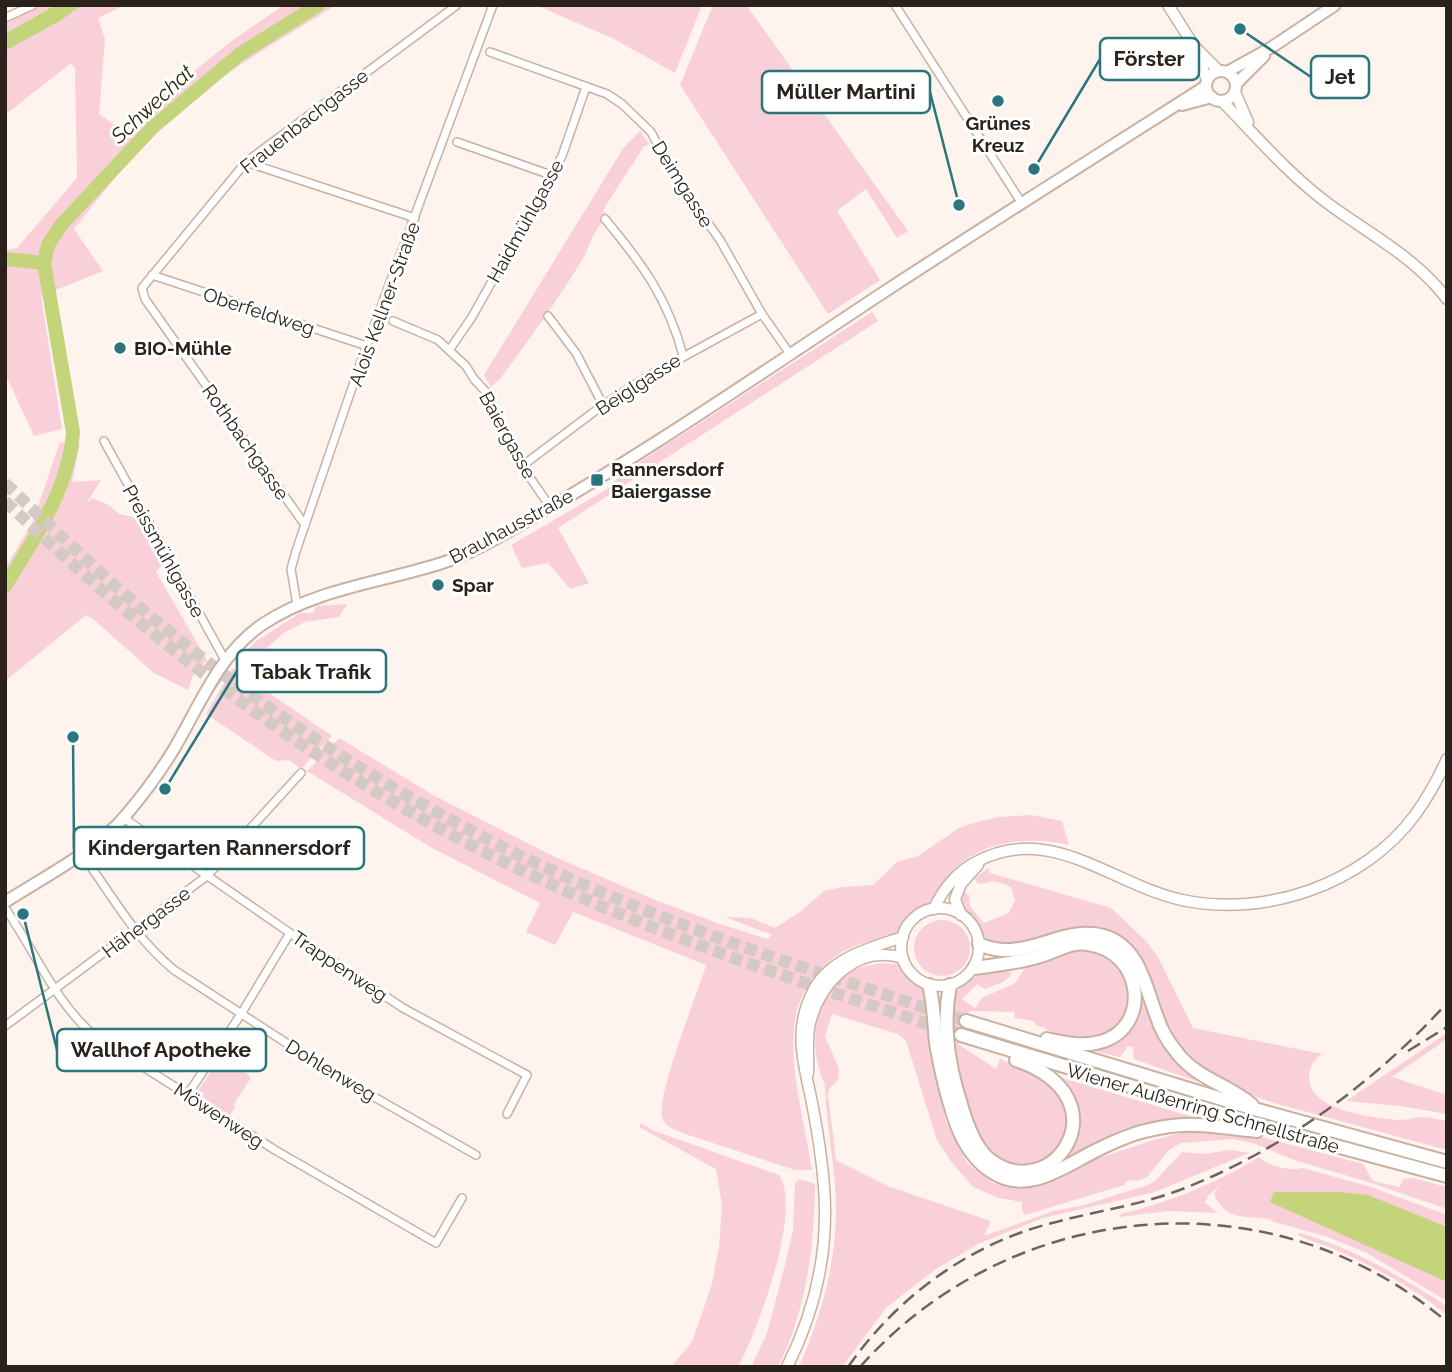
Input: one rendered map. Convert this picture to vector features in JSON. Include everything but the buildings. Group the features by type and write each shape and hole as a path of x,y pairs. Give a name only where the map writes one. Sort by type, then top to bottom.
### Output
{"highway":[{"path":"979,944 993,950 1015,950 1086,934 1104,936 1119,944 1143,974 1157,1019 1167,1039 1181,1057 1200,1075 1241,1096 1258,1110"},
{"path":"974,968 1029,959 1070,945 1086,943 1101,946 1114,953 1128,968 1135,984 1135,1002 1126,1023 1115,1036 1101,1042 1084,1044 1018,1037"},
{"path":"929,985 941,1069 952,1113 967,1147 979,1164 997,1175 1016,1181 1036,1180 1060,1171 1121,1139 1169,1126 1194,1123 1255,1131 1273,1129"},
{"path":"950,985 947,1042 960,1102 976,1142 993,1161 1017,1171 1035,1170 1053,1162 1067,1147 1075,1119 1069,1098 1048,1077 1027,1064 1010,1058 992,1045"},
{"name":"Wiener Außenring Schnellstraße","path":"966,1021 1258,1110 1447,1162"},
{"name":"Wiener Außenring Schnellstraße","path":"961,1035 1273,1129 1447,1176"}],"main road":[{"path":"1168,5 1194,47 1207,83 1217,99 1302,183 1416,265 1447,299"},
{"path":"1207,83 1212,74 1272,47 1335,5"},
{"path":"1194,47 1233,76 1235,88 1255,135"},
{"path":"1217,99 1230,98 1235,88 1272,47"},
{"name":"Brauhausstraße","path":"5,902 81,853 124,818 164,765 225,660 255,630 298,605 328,594 448,561 551,508 1207,83"},
{"name":"Brauhausstraße","path":"1170,109 1217,99"},
{"path":"934,909 956,876 985,857 1003,850 1023,848 1045,849 1068,855 1146,890 1184,900 1223,905 1262,902 1299,894 1340,877 1366,861 1391,840 1414,816 1436,783 1447,759"},
{"path":"961,915 955,899 961,884 985,857"},
{"path":"934,909 945,909 961,915 973,926 979,944 974,968 960,981 950,985 929,985 912,974 903,958 903,937 914,918 934,909"},
{"path":"788,1367 811,1307 825,1226 819,1140 802,1063 803,1018 815,988 826,973 842,960 903,937"},
{"path":"807,1078 809,1026 819,998 829,982 841,971 864,958 892,955 903,958"}],"street":[{"path":"6,16 33,5"},
{"name":"Frauenbachgasse","path":"142,288 246,162 457,5"},
{"name":"Alois Kellner-Straße","path":"298,605 291,569 305,525 367,346 493,5"},
{"path":"895,5 1021,202"},
{"name":"Deimgasse","path":"490,52 607,94 622,104 651,132 673,174 720,240 762,314 790,354"},
{"name":"Haidmühlgasse","path":"450,349 472,317 562,156 586,87"},
{"path":"457,142 551,175"},
{"path":"246,162 415,218"},
{"path":"605,219 648,271 662,295 683,355"},
{"name":"Oberfeldweg","path":"152,275 367,346"},
{"name":"Rothbachgasse","path":"142,288 145,299 305,525"},
{"name":"Beiglgasse","path":"522,466 603,405 683,355 762,314"},
{"path":"548,316 576,353 603,405"},
{"name":"Baiergasse","path":"393,321 425,333 450,349 487,393 522,466 551,508"},
{"name":"Preissmühlgasse","path":"104,441 225,660"},
{"name":"Hähergasse","path":"5,1026 207,876 301,773"},
{"name":"Trappenweg","path":"124,818 403,1008 527,1075 507,1114"},
{"name":"Dohlenweg","path":"81,853 134,930 152,951 174,970 334,1074 476,1155"},
{"name":"Möwenweg","path":"5,908 55,989 80,1024 96,1037 275,1150 436,1243 461,1198"},
{"path":"188,1094 290,933"}],"shaded area":[{"path":"40,5 55,5 5,34 5,24"},
{"path":"55,5 82,5 60,21 5,51 5,34"},
{"path":"82,5 121,5 98,18 105,39 99,114 121,129 233,40 284,5 336,5 249,59 186,104 143,146 74,229 103,271 41,296 62,429 34,436 8,380 5,380 5,250 17,248 77,178 75,69 71,63 5,115 5,51 60,21"},
{"path":"536,5 702,5 675,73 614,39"},
{"path":"713,5 746,5 908,231 897,238 866,189 837,211 880,280 828,314 680,85"},
{"path":"640,131 649,144 644,146 603,210 609,216 596,231 581,262 552,307 500,379 491,387 484,375 624,147"},
{"path":"872,312 878,321 558,528 589,583 570,589 548,563 522,568 511,545 609,488 621,474"},
{"path":"60,442 80,443 72,482 101,480 87,502 93,498 119,514 141,519 166,560 156,572 207,660 193,675 188,690 154,673 86,615 5,681 5,562 9,562 33,521"},
{"path":"347,604 339,617 305,622 285,632 251,661 241,657 255,642 300,613 313,613 317,606"},
{"path":"233,668 332,736 301,769 289,760 276,761 206,714"},
{"path":"339,738 433,795 553,856 653,899 767,939 772,935 725,917 751,918 775,928 800,912 824,891 873,885 897,862 918,856 959,828 977,822 998,817 1031,815 1062,821 1069,845 1022,841 1006,843 976,853 951,873 927,905 910,917 900,932 842,952 815,975 798,1007 793,1045 797,1088 812,1170 795,1170 685,1134 670,1127 663,1120 662,1109 670,1069 706,965 573,912 555,945 526,932 540,903 432,848 307,771"},
{"path":"988,868 990,873 1111,908 1146,941 1158,957 1193,1028 1322,1052 1309,1072 1311,1087 1318,1097 1343,1110 1373,1117 1398,1120 1423,1117 1447,1121 1447,1150 1274,1103 1237,1090 1199,1070 1168,1033 1152,990 1105,934 1024,947 989,944 964,908 962,901 965,892 969,895 970,906 984,923 1009,913 1015,900 1011,887 995,881 979,884 974,879"},
{"path":"937,920 947,920 962,928 968,937 968,959 962,968 947,976 937,976 919,964 914,953 914,943 926,925"},
{"path":"1087,950 1108,957 1122,970 1128,985 1128,1002 1121,1018 1108,1031 1090,1038 1067,1037 1036,1025 1034,1021 1014,1018 1015,1012 969,1011 958,1044 996,1069 1000,1059 1031,1072 1062,1094 1071,1123 1055,1156 1021,1169 1001,1162 991,1156 982,1145 966,1105 959,1080 952,1031 951,1011 954,997 965,983 982,974 1004,970 1012,974 1003,982 985,989 977,984 962,999 975,1008 982,998 1015,983 1025,968 1065,953"},
{"path":"881,963 897,964 912,983 925,990 929,1003 934,1069 946,1122 967,1163 993,1183 1019,1189 1038,1187 1095,1159 1196,1129 1258,1136 1363,1164 1373,1181 1399,1187 1404,1179 1413,1178 1447,1187 1447,1209 1297,1161 1253,1143 1233,1139 1181,1143 1169,1150 1147,1177 1137,1181 1128,1180 1124,1185 1025,1215 1022,1202 999,1198 973,1187 950,1160 937,1140 906,1041 898,1034 832,1014 825,1036 839,1069 838,1080 829,1089 828,1095 836,1160 890,1187 991,1221 984,1236 1053,1211 1084,1205 1145,1186 1154,1182 1182,1152 1202,1154 1231,1150 1249,1153 1155,1192 1043,1218 980,1243 936,1269 886,1308 842,1367 799,1367 826,1290 835,1230 836,1194 825,1085 816,1054 817,1021 829,991 840,978 854,969"},
{"path":"1142,993 1160,1039 1199,1082 1134,1059 1133,1047 1128,1046 1120,1057 1089,1050 1112,1044 1128,1033 1137,1016"},
{"path":"1447,1033 1447,1039 1392,1077 1447,1095 1447,1114 1346,1101"},
{"path":"220,1057 249,1075 250,1079 230,1115 200,1096 198,1091"},
{"path":"1059,1077 1193,1117 1127,1128 1106,1137 1078,1156 1067,1159 1078,1137 1080,1116 1074,1096"},
{"path":"641,1123 652,1130 779,1175 785,1192 782,1242 766,1300 738,1367 671,1367 692,1342 712,1284 719,1247 722,1206 716,1169 639,1127"},
{"path":"1259,1157 1280,1167 1303,1168 1371,1187 1447,1215 1447,1301 1367,1253 1325,1236 1269,1219 1230,1213 1218,1202 1214,1193 1220,1185 1205,1203 1218,1213 1169,1211 1119,1217 1121,1214 1193,1191"},
{"path":"799,1179 815,1184 813,1232 802,1300 796,1323 778,1367 751,1367 767,1333 785,1265 793,1230 795,1183"},
{"path":"1274,1192 1340,1192 1368,1195 1447,1227 1447,1282 1270,1202"},
{"path":"1300,1233 1339,1247 1394,1274 1447,1306 1447,1315 1393,1278 1298,1235"}],"waterway":[{"name":"Schwechat","path":"5,586 38,532 57,493 65,474 73,432 44,263 48,245 62,224 153,127 240,54 318,5"},
{"name":"Schwechat","path":"5,259 44,263"}],"tunnel":[{"path":"5,483 116,586 197,654 332,750 427,807 579,883 688,927 966,1021"},
{"path":"5,501 113,599 225,689 283,731 405,809 528,873 649,926 711,950 961,1035"}],"railway":[{"path":"848,1367 867,1342 912,1296 964,1259 1021,1232 1169,1194 1258,1154 1359,1086 1390,1060 1447,1003"},
{"path":"1408,1051 1447,1027"},
{"path":"860,1367 921,1310 991,1267 1066,1239 1144,1225 1224,1226 1303,1242 1378,1274 1447,1322"}],"place":[{"name":"Jet","path":"1240,29"},
{"name":"Grünes Kreuz","path":"998,101"},
{"name":"Förster","path":"1034,169"},
{"name":"Müller Martini","path":"959,205"},
{"name":"BIO-Mühle","path":"120,348"},
{"name":"Rannersdorf Baiergasse","path":"597,480"},
{"name":"Spar","path":"438,585"},
{"name":"Kindergarten Rannersdorf","path":"73,737"},
{"name":"Tabak Trafik","path":"165,789"},
{"name":"Wallhof Apotheke","path":"23,914"}]}
